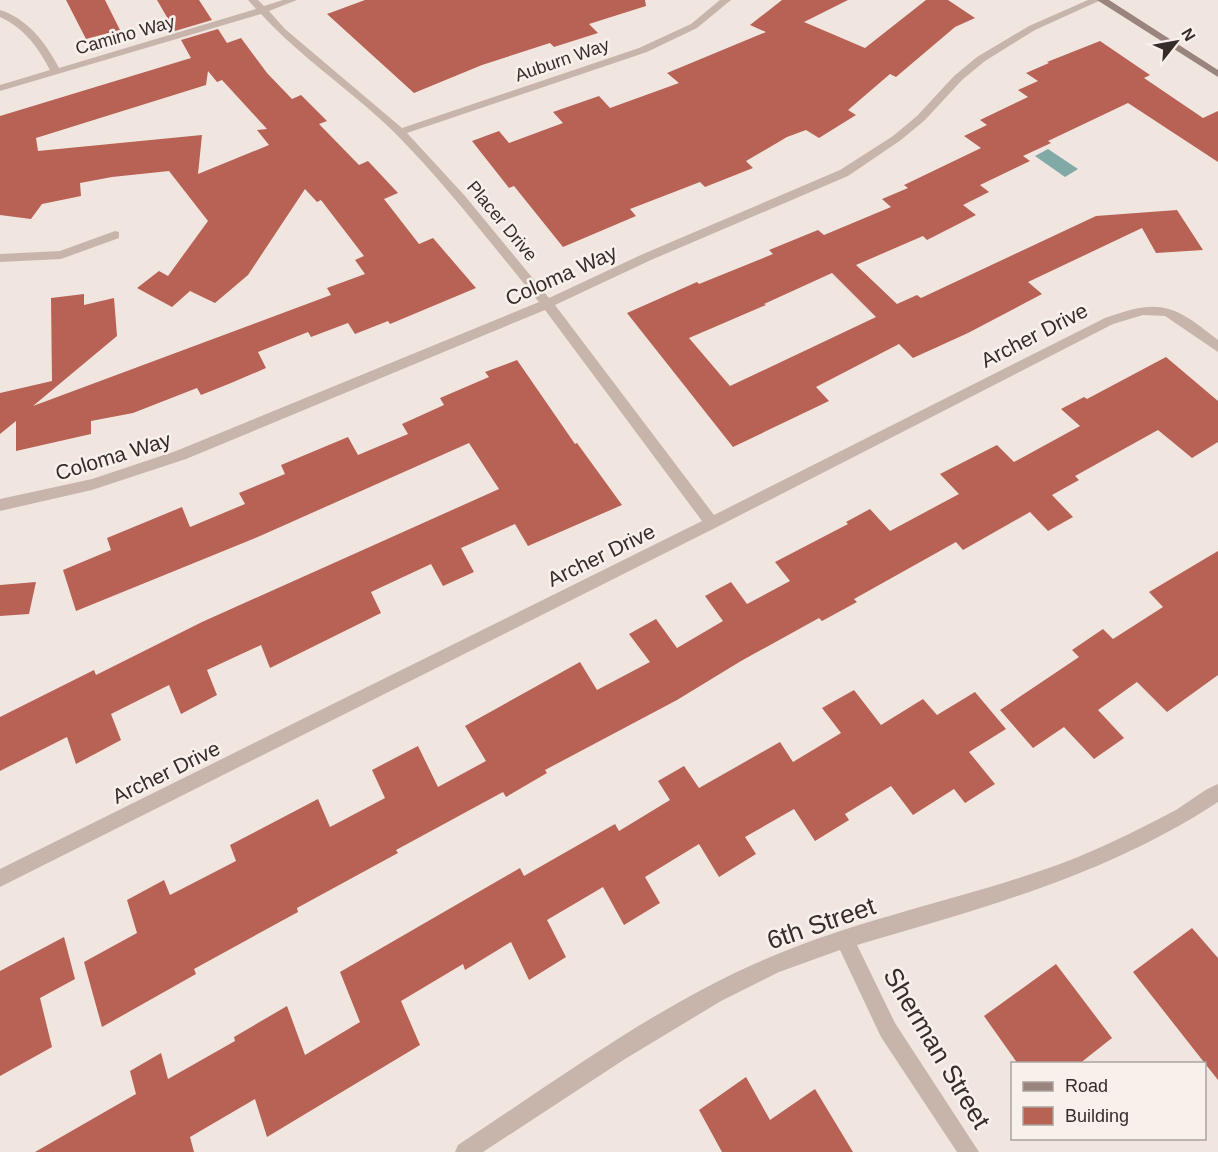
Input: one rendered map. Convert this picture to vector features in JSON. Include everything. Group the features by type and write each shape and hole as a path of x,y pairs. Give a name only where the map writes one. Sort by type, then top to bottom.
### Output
{"main road":[{"path":"1102,0 1218,74"}],"street":[{"name":"Placer Drive","path":"253,0 282,31 400,132 461,199 547,304 712,523"},
{"name":"Camino Way","path":"0,87 292,0"},
{"name":"Auburn Way","path":"400,132 664,41 694,26 726,0"},
{"name":"Coloma Way","path":"0,505 64,493 133,473 249,428 547,304 647,257 804,192 844,173 889,144 921,118 958,78 981,59 1032,28 1096,0"},
{"path":"0,13 26,27 48,56 56,72"},
{"path":"0,258 61,255 115,235"},
{"name":"Archer Drive","path":"0,878 712,523 1109,321 1138,310 1160,309 1180,317 1218,347"},
{"name":"6th Street","path":"465,1152 685,1011 740,980 844,939 1012,889 1096,860 1194,809 1218,792"},
{"name":"Sherman Street","path":"844,939 888,1029 969,1152"}],"water":[{"path":"1048,149 1078,169 1065,177 1035,156"}],"building":[{"path":"66,0 105,0 120,30 86,39"},
{"path":"157,0 199,0 212,20 175,31"},
{"path":"365,0 645,0 646,6 589,24 598,33 554,47 550,43 482,65 414,93 327,14"},
{"path":"782,0 848,0 804,22 865,48 926,0 948,0 975,18 955,27 896,77 890,74 848,110 856,115 819,138 806,130 787,137 746,161 753,168 705,187 700,182 630,209 636,216 563,247 514,186 509,188 472,141 499,131 509,143 563,123 553,112 599,96 610,108 679,83 667,73 766,32 750,25"},
{"path":"218,29 227,43 241,38 267,73 292,99 301,95 327,121 319,124 359,165 368,161 398,193 384,199 419,244 433,238 476,288 390,324 388,321 355,334 348,323 311,337 308,332 258,352 266,368 231,383 201,395 197,388 133,413 91,421 91,434 16,451 16,421 0,434 0,393 52,381 51,298 84,294 84,305 114,298 117,336 33,406 331,295 327,288 365,274 355,260 364,256 321,200 317,202 305,189 248,275 215,303 190,291 172,307 137,288 159,271 168,276 208,221 169,171 80,183 81,196 42,204 31,219 0,215 0,116 191,58 181,40","holes":["208,71 217,82 222,80 267,129 257,130 269,145 198,174 202,135 38,151 36,138 206,85"]},
{"path":"1100,41 1150,75 1144,78 1203,118 1218,111 1218,162 1128,103 1048,141 1051,143 1023,156 1030,161 980,185 989,192 963,205 976,215 927,240 923,236 856,265 897,304 917,295 921,298 1096,216 1177,210 1203,250 1156,253 1142,228 1028,282 1042,294 968,333 913,358 899,344 816,387 829,401 733,447 627,313 697,282 699,284 773,254 769,250 818,230 824,235 891,207 882,199 908,188 904,185 981,148 964,136 987,125 980,120 1028,97 1018,90 1038,81 1026,73 1049,63 1047,62","holes":["832,273 876,317 730,386 689,338 766,305 764,304"]},
{"path":"1166,357 1218,401 1218,442 1192,458 1158,430 1075,476 1079,480 1052,495 1073,517 1048,531 1030,512 963,550 956,542 854,599 857,602 822,621 819,618 677,700 545,770 547,773 506,797 503,792 396,850 398,853 297,908 298,912 194,969 196,974 102,1027 84,962 137,933 127,900 164,880 170,895 236,861 230,845 318,799 330,827 385,798 372,770 418,746 438,787 486,761 465,726 580,662 597,690 650,662 629,634 656,619 677,648 723,621 705,596 731,582 747,604 790,581 775,562 848,524 846,522 870,509 890,531 959,494 940,474 997,445 1014,462 1080,426 1061,409 1084,397 1087,399"},
{"path":"517,360 575,444 577,443 622,505 528,546 515,524 461,548 474,572 443,586 431,564 371,592 381,613 270,668 261,645 207,670 217,695 181,714 169,685 111,714 121,740 76,764 67,737 0,771 0,717 94,670 96,675 202,622 499,489 469,443 260,536 76,611 63,570 111,550 107,538 182,507 190,527 245,504 239,493 285,474 281,465 348,437 358,455 408,434 402,424 444,405 440,398 489,377 485,372"},
{"path":"1218,551 1218,675 1167,712 1137,682 1098,710 1124,738 1094,759 1064,727 1033,748 1000,710 1079,657 1072,650 1103,629 1113,639 1163,607 1149,592"},
{"path":"36,582 29,614 0,616 0,585"},
{"path":"854,690 881,725 923,699 937,715 975,692 1006,729 969,752 995,784 965,803 954,789 913,815 891,786 845,814 849,820 815,841 794,809 745,837 756,854 719,877 699,844 645,877 660,903 624,925 603,887 547,920 566,957 529,980 511,942 465,970 463,964 401,1001 420,1045 267,1137 255,1099 190,1137 194,1152 35,1152 136,1094 130,1071 161,1053 168,1079 235,1041 234,1037 287,1006 305,1055 360,1022 340,972 520,868 524,876 615,824 619,831 670,800 658,781 684,766 699,788 780,742 793,762 841,733 822,708"},
{"path":"1192,928 1218,958 1218,1080 1206,1062 1133,972"},
{"path":"64,937 75,979 40,998 52,1047 0,1076 0,971"},
{"path":"1056,964 1112,1038 1082,1062 1017,1062 984,1016"},
{"path":"746,1077 770,1120 815,1089 853,1152 722,1152 699,1110"}]}
